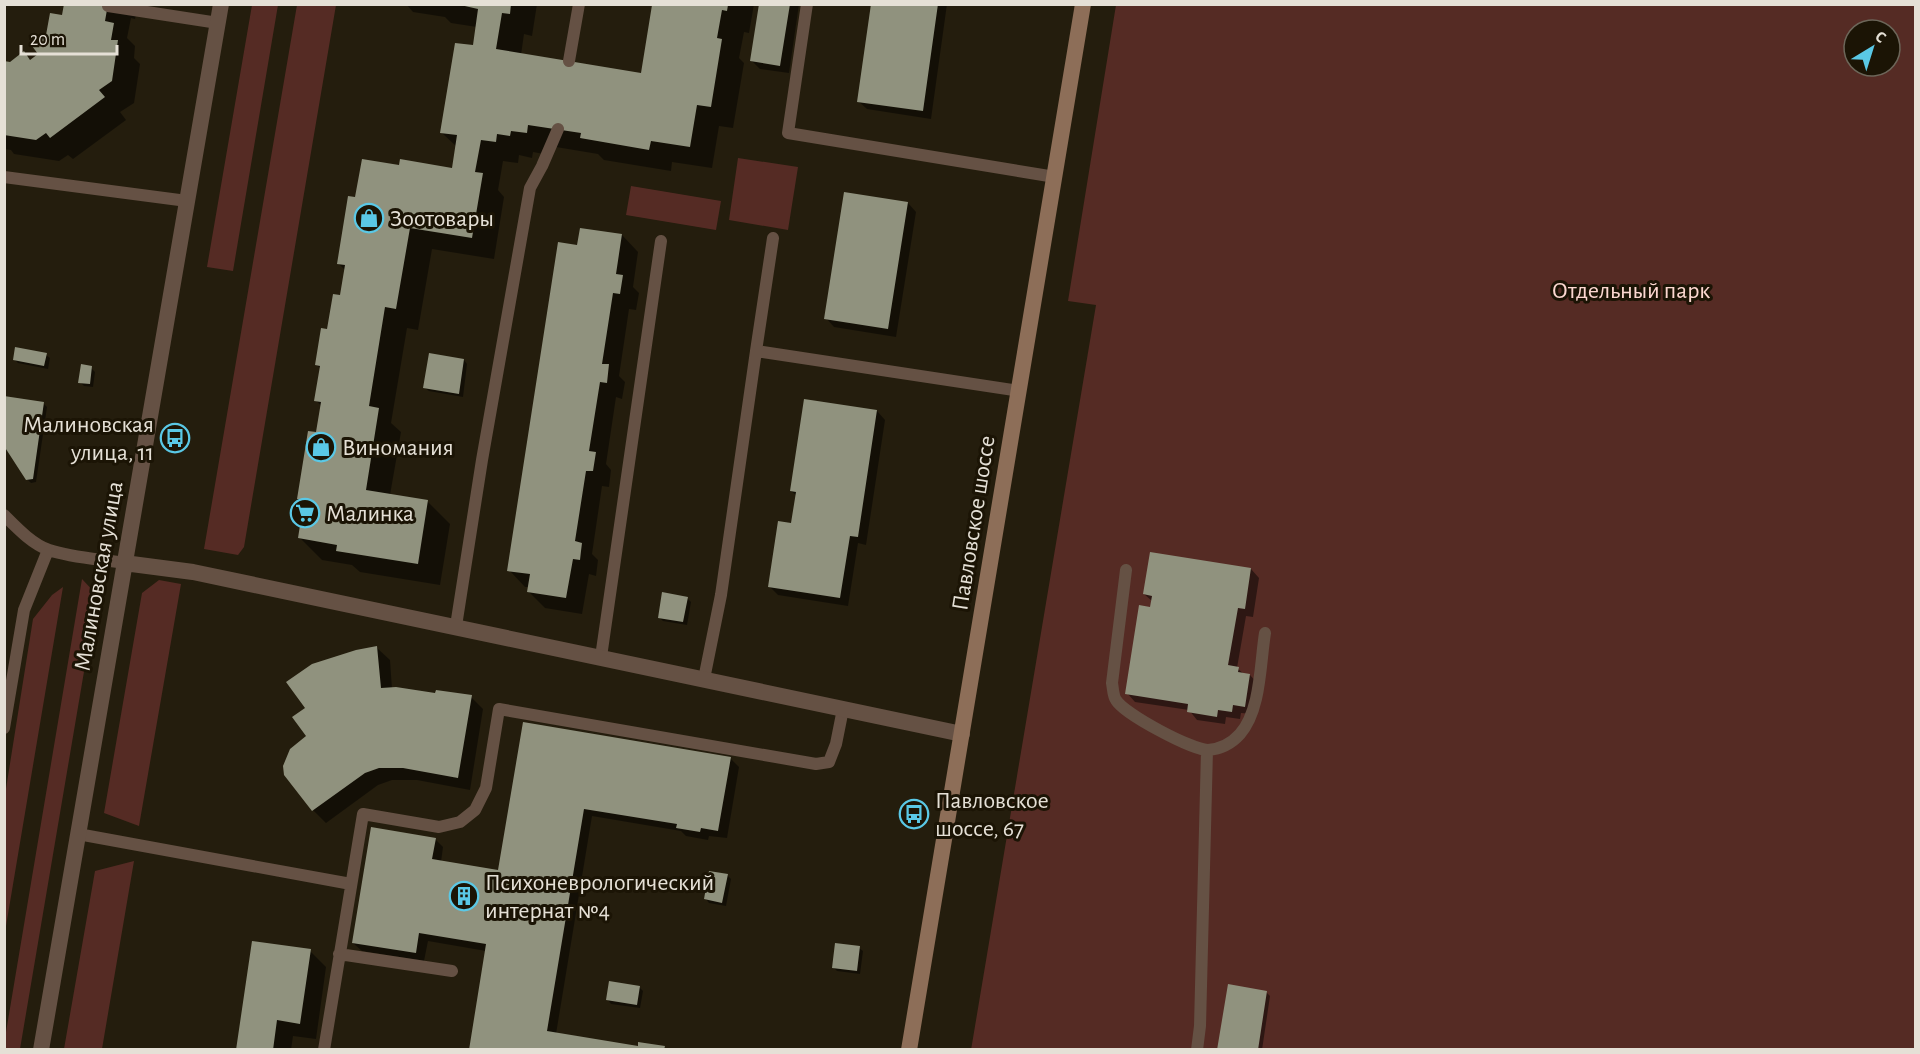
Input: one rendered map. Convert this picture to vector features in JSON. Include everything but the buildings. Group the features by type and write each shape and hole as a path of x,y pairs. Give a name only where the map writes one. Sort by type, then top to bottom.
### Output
{"main road":[{"name":"Павловское шоссе","path":"909,1050 1083,4"}],"street":[{"name":"Малиновская улица","path":"41,1050 221,4"},
{"path":"124,562 193,572 962,734"}],"lane":[{"path":"569,61 579,4"},
{"path":"807,4 789,133 1055,177"},
{"path":"108,6 218,23"},
{"path":"456,626 482,460 530,188 558,129"},
{"path":"4,177 187,201"},
{"path":"704,679 721,595 773,238"},
{"path":"601,657 661,241"},
{"path":"756,351 1020,391"},
{"path":"4,515 23,534 48,550 124,562"},
{"path":"4,728 24,610 48,550"},
{"path":"1126,570 1112,682 1116,700 1127,712 1190,746 1207,750 1224,747 1238,737 1248,724 1254,709 1265,633"},
{"path":"324,1050 363,814 439,827 460,822 475,810 486,788 499,709 816,764 829,762 836,744 843,709"},
{"path":"1197,1050 1200,1026 1207,750"},
{"path":"78,834 351,884"},
{"path":"339,954 452,971"}],"green space":[{"path":"252,5 278,5 233,271 207,267"},
{"path":"297,5 336,5 244,547 238,555 204,549"},
{"name":"Отдельный парк","path":"1116,5 1915,5 1915,1049 971,1050 1096,305 1068,301"},
{"path":"738,158 798,167 788,230 729,220"},
{"path":"631,186 721,201 716,230 626,215"},
{"path":"82,579 97,595 20,1049 5,1049 5,1038"},
{"path":"159,580 181,584 139,826 104,813 142,593"},
{"path":"63,587 5,932 5,795 33,619 52,595"},
{"path":"134,861 102,1049 64,1049 95,871"}],"place":[{"name":"Зоотовары","path":"369,218"},
{"name":"Малиновская улица, 11","path":"175,438"},
{"name":"Виномания","path":"321,447"},
{"name":"Малинка","path":"305,513"},
{"name":"Павловское шоссе, 67","path":"914,814"},
{"name":"Психоневрологический интернат №4","path":"464,896"}]}
